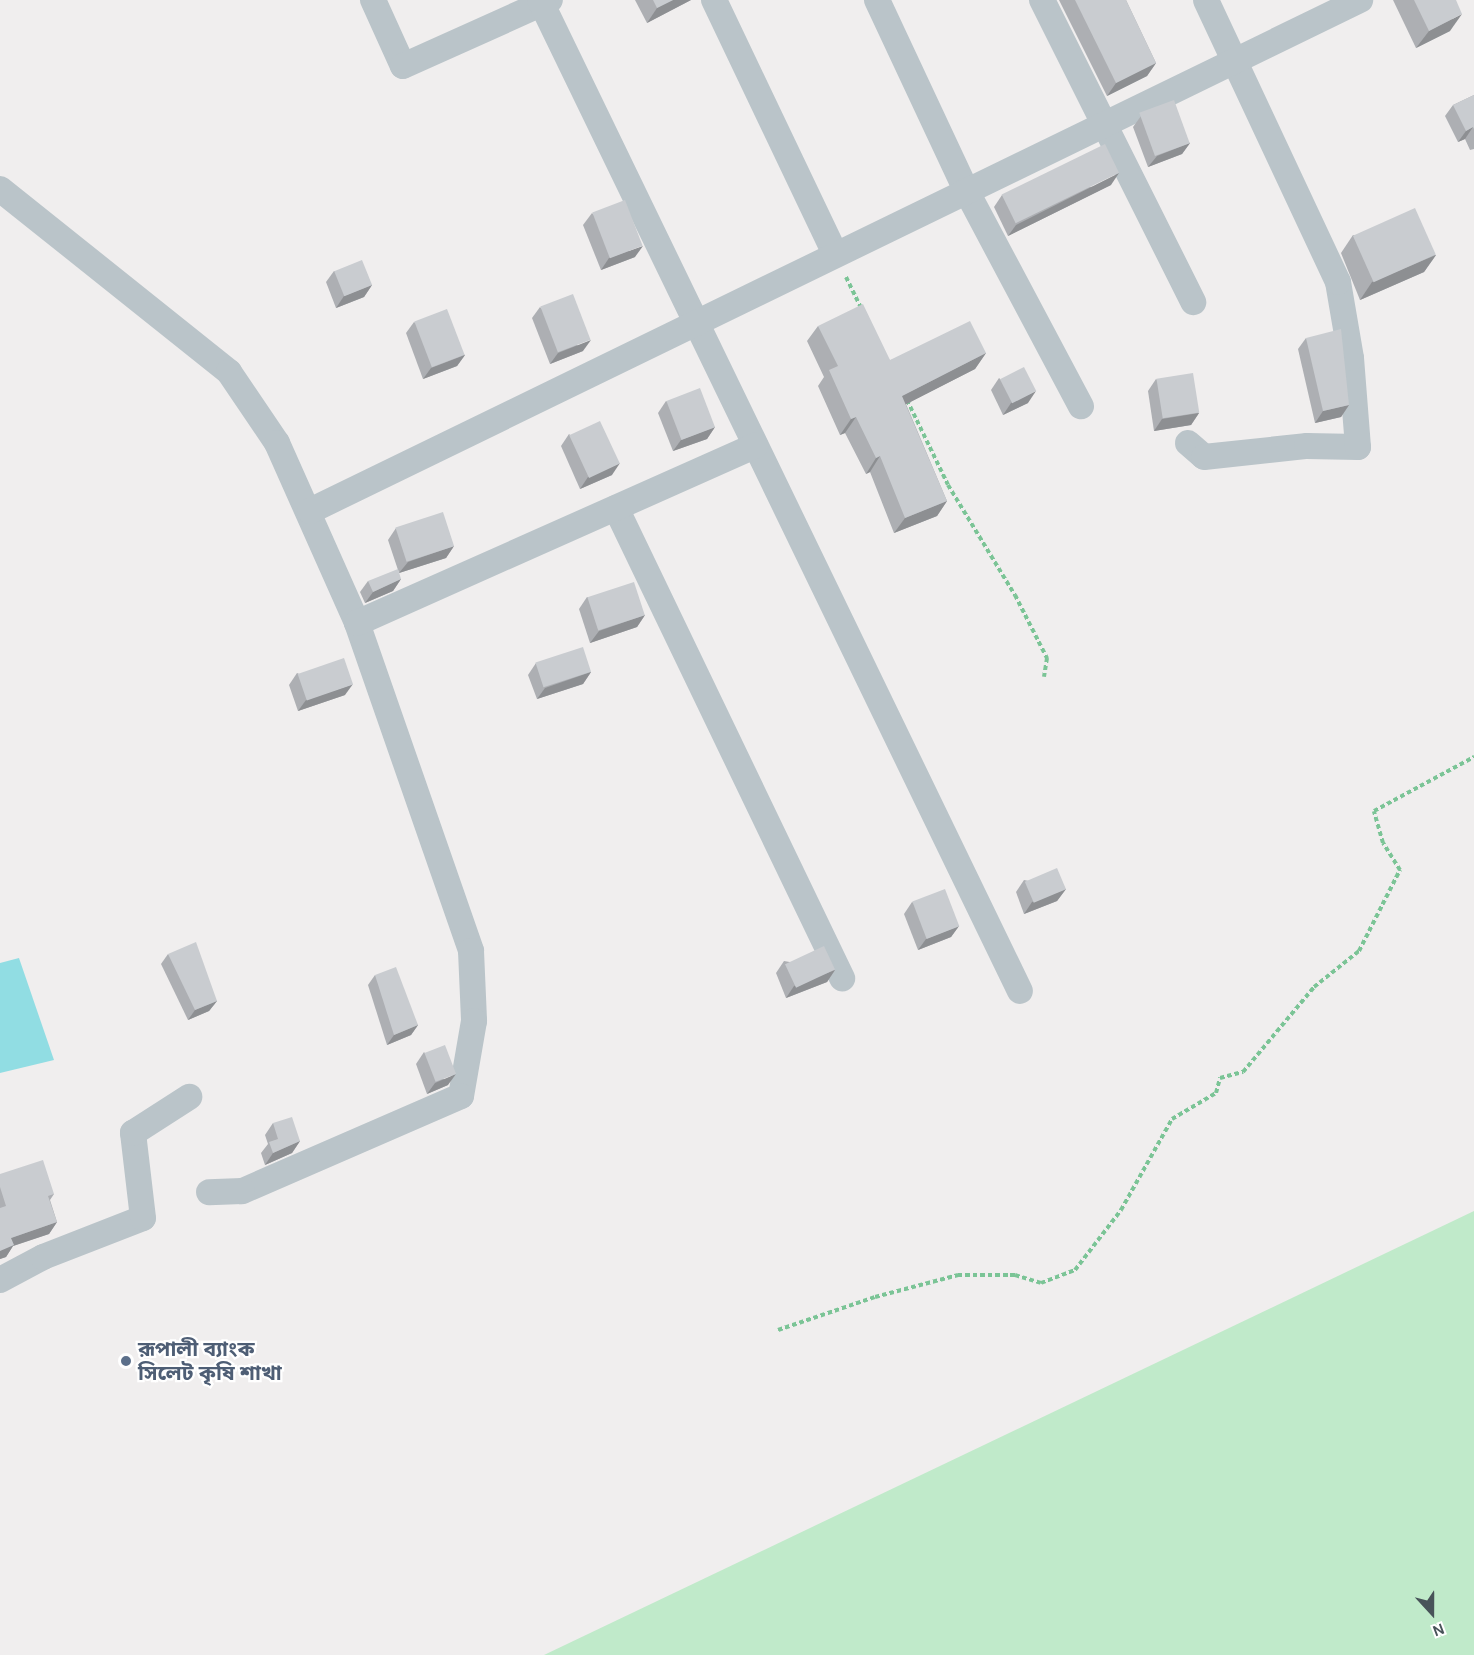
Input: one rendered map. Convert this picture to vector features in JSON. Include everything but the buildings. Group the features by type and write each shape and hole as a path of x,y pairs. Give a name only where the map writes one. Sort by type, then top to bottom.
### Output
{"street":[{"path":"373,0 403,66 544,1 755,446 1020,991"},
{"path":"714,0 835,254"},
{"path":"877,0 966,190 1081,406"},
{"path":"1042,0 1193,302"},
{"path":"1188,443 1204,457 1307,446 1358,447 1351,358 1338,282 1206,0"},
{"path":"310,511 1234,59 1360,0"},
{"path":"0,189 229,372 278,443 310,511 357,622 471,951 474,1021 466,1080 461,1096 448,1104 242,1191 210,1192"},
{"path":"357,622 755,446"},
{"path":"616,508 842,978"},
{"path":"0,1280 43,1257 143,1218 133,1133 189,1097"}],"path":[{"path":"835,254 866,317"},
{"path":"902,391 948,485 1015,595 1047,658 1044,677"},
{"path":"778,1330 875,1297 958,1275 1016,1275 1041,1283 1075,1270 1121,1210 1172,1119 1216,1093 1220,1078 1243,1072 1314,987 1359,951 1400,870 1383,843 1374,811 1474,757"}],"green space":[{"path":"1474,1211 1474,1655 544,1655"}],"water":[{"path":"19,958 54,1060 0,1073 0,963"}],"place":[{"name":"রূপালী ব্যাংক সিলেট কৃষি শাখা","path":"126,1361"}]}
